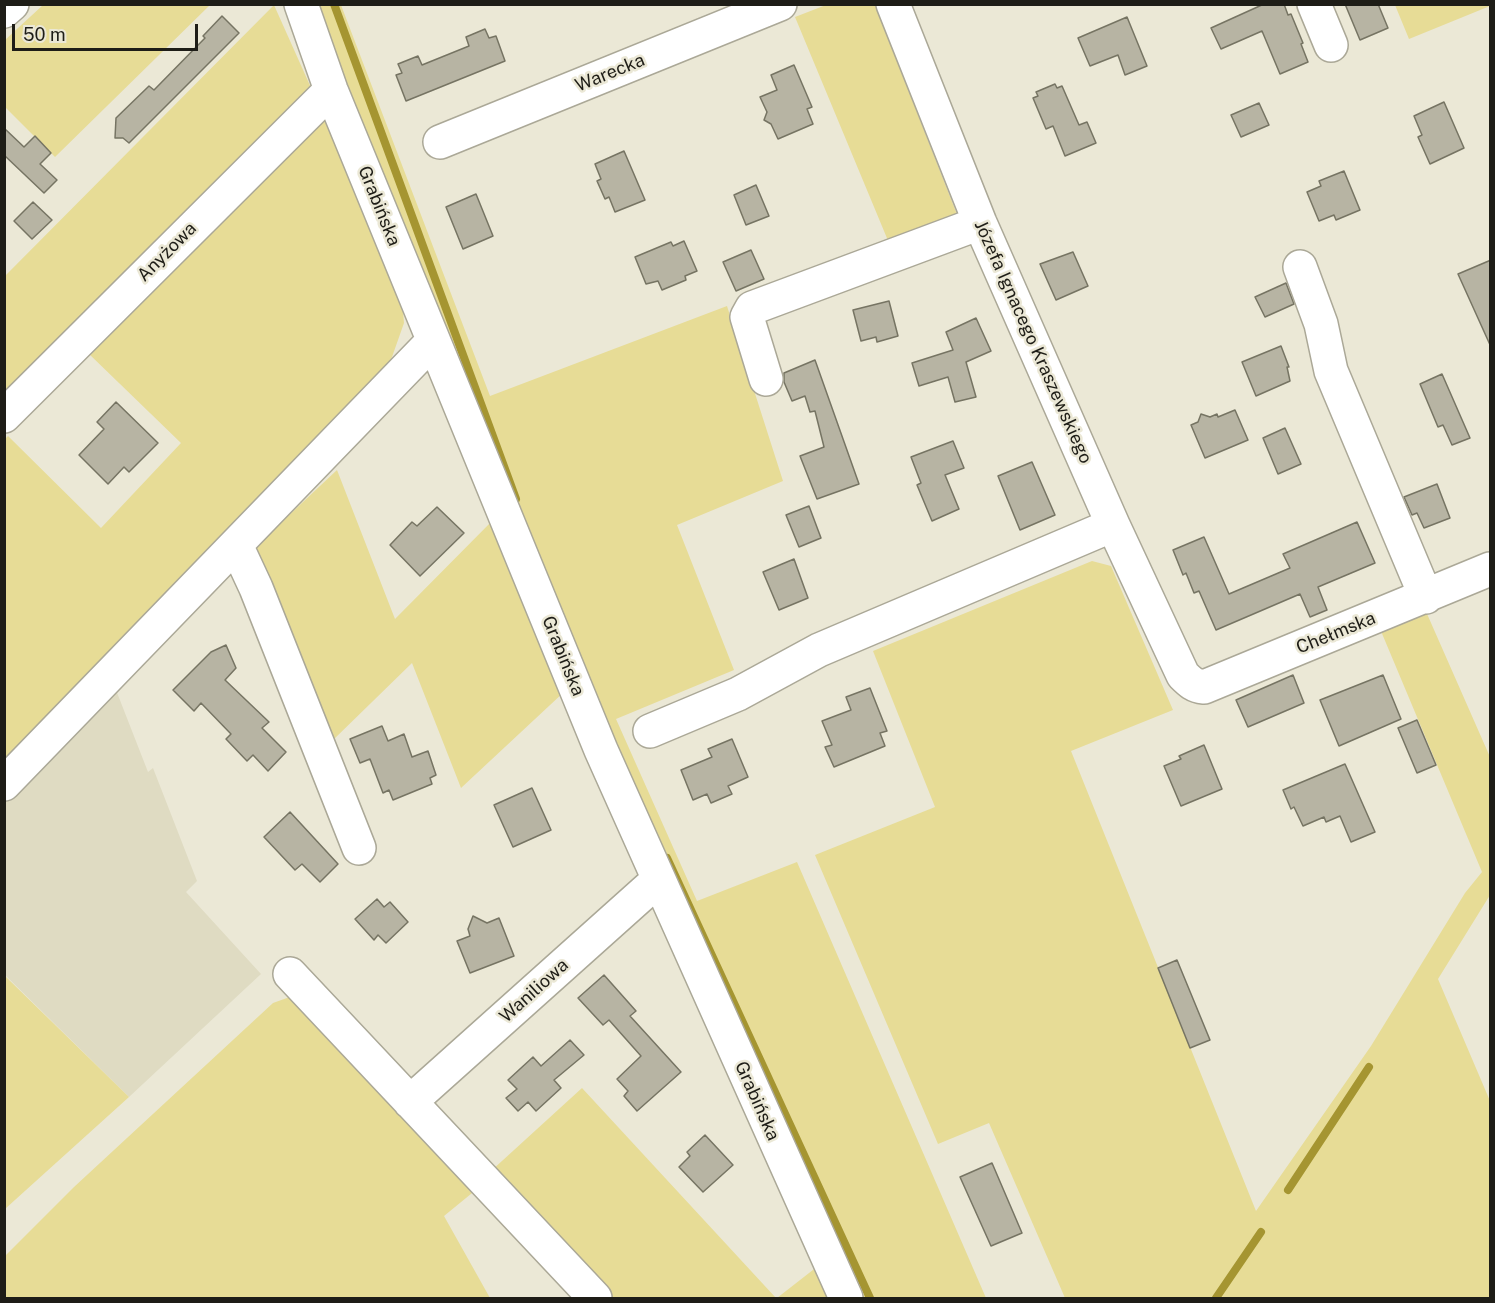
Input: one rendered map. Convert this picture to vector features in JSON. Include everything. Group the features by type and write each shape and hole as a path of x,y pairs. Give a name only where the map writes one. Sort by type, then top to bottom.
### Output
{"street":[{"path":"4,11 12,4"},
{"name":"Grabińska","path":"301,4 331,90 601,750 846,1299"},
{"name":"Warecka","path":"440,142 780,4"},
{"name":"Józefa Ignacego Kraszewskiego","path":"893,4 980,223 1113,525 1183,675"},
{"path":"1314,4 1331,45"},
{"name":"Anyżowa","path":"4,416 331,90"},
{"path":"766,379 747,317 752,308 980,223"},
{"path":"1300,267 1321,324 1331,370 1426,597"},
{"path":"4,784 434,340"},
{"path":"650,730 738,694 819,650 1113,525"},
{"path":"236,545 256,588 359,848"},
{"name":"Chełmska","path":"1183,675 1196,686 1204,687 1491,569"},
{"name":"Waniliowa","path":"410,1102 658,880"},
{"path":"290,974 594,1299"}],"shaded area":[{"path":"1490,4 1490,6 1409,39 1395,5"},
{"path":"43,5 210,5 55,157 5,107 5,40"},
{"path":"274,5 312,90 5,401 5,276"},
{"path":"312,5 341,5 490,396 727,306 783,481 677,525 734,670 616,719 697,901 797,862 986,1298 855,1298 688,932"},
{"path":"826,5 875,5 958,217 889,243 795,17"},
{"path":"324,120 344,151 402,300 404,323 392,357 372,392 5,762 5,439 8,436 101,528 181,443 88,353"},
{"path":"337,470 395,619 496,517 564,692 461,788 412,663 331,742 253,549"},
{"path":"1092,561 1111,566 1173,710 1071,751 1256,1211 1371,1046 1465,893 1482,872 1378,624 1424,607 1490,757 1490,895 1438,979 1490,1101 1490,1298 1065,1298 989,1123 938,1144 815,855 935,807 873,651"},
{"path":"116,690 148,772 153,768 197,881 186,892 261,974 129,1097 5,975 4,803"},
{"path":"4,975 129,1097 5,1209 4,1209"},
{"path":"298,994 477,1189 444,1216 490,1298 5,1298 5,1256 74,1187 273,1003"},
{"path":"582,1088 776,1298 610,1298 491,1171"},
{"path":"818,1266 833,1298 777,1298"}],"building":[{"path":"1264,4 1284,4 1288,15 1291,14 1303,43 1301,44 1308,62 1280,74 1262,31 1221,49 1211,28"},
{"path":"1345,4 1378,4 1388,28 1360,40"},
{"path":"222,16 239,33 129,143 123,138 115,138 116,118 149,86 154,90 205,38 203,36"},
{"path":"1127,17 1147,66 1125,75 1118,55 1090,66 1078,38"},
{"path":"485,29 489,38 496,36 505,61 406,101 396,75 402,73 398,64 418,56 422,65 469,46 466,37"},
{"path":"794,65 812,107 807,109 813,124 778,139 771,124 764,120 767,112 760,97 777,90 771,75"},
{"path":"1055,84 1057,88 1062,86 1079,125 1087,122 1096,143 1065,156 1053,126 1046,129 1033,98 1038,96 1036,92"},
{"path":"1444,102 1464,148 1430,164 1418,137 1422,135 1414,116"},
{"path":"1259,103 1269,125 1241,137 1231,115"},
{"path":"4,128 24,147 35,136 51,153 40,164 57,180 44,193 4,155"},
{"path":"624,151 645,200 615,212 609,197 605,199 597,181 601,179 595,164"},
{"path":"1344,171 1360,210 1336,220 1334,215 1319,221 1307,192 1321,186 1319,181"},
{"path":"756,185 769,216 746,225 734,195"},
{"path":"476,194 493,236 463,249 446,207"},
{"path":"33,202 52,220 32,239 14,221"},
{"path":"684,241 697,271 685,276 686,280 662,290 658,281 646,284 635,257 671,242 673,246"},
{"path":"751,250 764,279 736,291 723,262"},
{"path":"1073,252 1088,286 1056,300 1040,264"},
{"path":"1491,260 1491,347 1458,274"},
{"path":"1286,283 1294,304 1265,317 1255,297"},
{"path":"889,301 898,336 877,342 876,337 861,341 853,310"},
{"path":"976,318 991,351 966,362 976,397 955,402 948,377 919,386 912,363 953,350 946,332"},
{"path":"1281,346 1289,367 1287,367 1290,381 1256,396 1242,362"},
{"path":"815,360 859,484 817,499 800,456 824,447 815,411 810,412 805,396 792,401 784,382 784,373"},
{"path":"1442,374 1470,438 1452,445 1443,425 1438,427 1420,384"},
{"path":"116,402 158,443 129,472 124,467 108,484 79,455 104,429 97,422"},
{"path":"1235,410 1248,440 1205,458 1191,425 1198,422 1201,414 1210,417 1217,414 1218,417"},
{"path":"1285,428 1301,464 1278,474 1263,438"},
{"path":"953,441 964,468 945,475 959,509 932,521 917,485 921,483 911,457"},
{"path":"1032,462 1055,515 1020,530 998,476"},
{"path":"1437,484 1450,518 1424,528 1417,513 1412,515 1404,497"},
{"path":"809,506 821,538 799,547 786,515"},
{"path":"437,507 464,533 420,576 390,545 412,522 417,526"},
{"path":"1357,522 1375,563 1318,587 1327,610 1310,617 1300,594 1216,630 1199,591 1194,593 1186,573 1183,575 1173,550 1204,537 1229,594 1290,568 1283,554"},
{"path":"794,559 808,598 779,610 763,572"},
{"path":"226,645 236,668 225,680 269,722 262,728 286,752 268,771 253,755 247,761 226,739 231,734 201,703 194,711 173,690 211,652"},
{"path":"1293,675 1304,703 1248,727 1236,700"},
{"path":"1383,675 1401,719 1339,746 1320,700"},
{"path":"870,688 887,731 880,733 885,746 834,767 825,747 832,745 822,721 851,710 846,697"},
{"path":"1417,720 1436,765 1417,773 1398,728"},
{"path":"382,726 388,741 404,734 412,757 428,751 436,775 430,778 432,784 393,800 389,790 383,793 370,759 360,763 350,739"},
{"path":"732,739 748,777 728,786 732,794 711,803 707,794 693,800 681,770 712,757 708,749"},
{"path":"1204,745 1222,789 1181,806 1164,766 1181,759 1179,756"},
{"path":"1345,764 1375,832 1351,842 1340,816 1326,822 1324,817 1303,826 1294,807 1291,809 1283,790"},
{"path":"532,788 551,830 513,847 494,805"},
{"path":"290,812 338,864 320,882 302,864 295,870 264,837"},
{"path":"377,899 384,907 390,902 408,922 386,943 378,935 374,940 355,919"},
{"path":"473,916 487,923 499,918 514,956 470,973 457,941 470,936 468,929"},
{"path":"1177,960 1210,1040 1190,1048 1158,968"},
{"path":"604,975 636,1011 630,1016 681,1072 637,1111 624,1096 628,1091 617,1079 641,1056 609,1020 603,1025 578,998"},
{"path":"570,1040 584,1055 554,1080 561,1088 536,1111 528,1102 518,1111 506,1098 517,1089 508,1080 533,1057 541,1066"},
{"path":"705,1135 733,1165 703,1192 679,1167 690,1156 687,1152"},
{"path":"992,1163 1022,1233 991,1246 960,1177"}],"waterway":[{"path":"334,4 516,499"},
{"path":"667,858 870,1298"},
{"path":"1288,1190 1369,1067"},
{"path":"1216,1298 1261,1232"}]}
